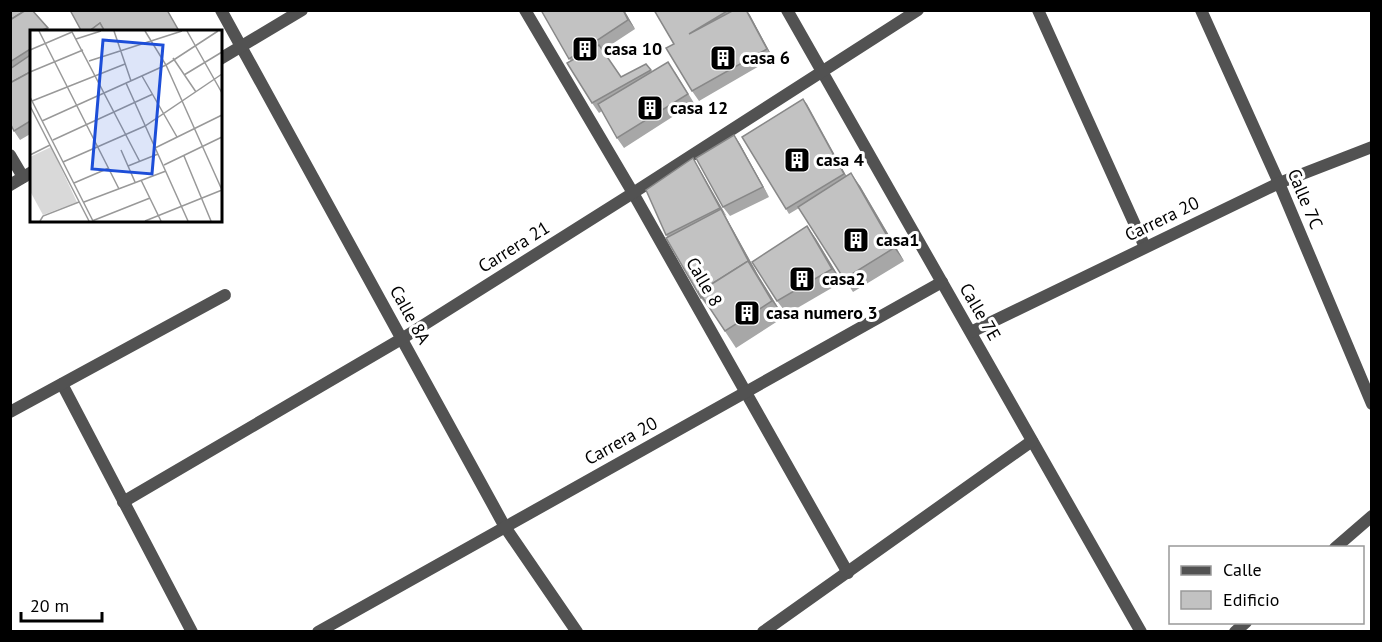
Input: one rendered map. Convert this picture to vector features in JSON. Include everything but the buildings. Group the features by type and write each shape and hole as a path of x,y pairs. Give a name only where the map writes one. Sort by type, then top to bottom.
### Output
{"street":[{"name":"Calle 8A","path":"221,10 505,527 577,632"},
{"path":"222,58 302,10"},
{"name":"Calle 8","path":"525,10 633,193 848,573"},
{"name":"Calle 7E","path":"787,10 1141,632"},
{"name":"Carrera 21","path":"123,502 403,338 918,10"},
{"path":"1038,10 1145,247"},
{"name":"Calle 7C","path":"1201,10 1279,183 1371,404"},
{"name":"Carrera 20","path":"971,332 1279,183 1371,147"},
{"path":"10,155 27,175 10,185"},
{"name":"Carrera 20","path":"318,632 942,282"},
{"path":"10,412 225,295"},
{"path":"62,384 192,632"},
{"path":"763,632 1032,441"},
{"path":"1337,546 1371,516"}],"place":[{"name":"casa 10","path":"585,49"},
{"name":"casa 6","path":"723,58"},
{"name":"casa 12","path":"650,108"},
{"name":"casa 4","path":"797,160"},
{"name":"casa1","path":"856,240"},
{"name":"casa2","path":"802,279"},
{"name":"casa numero 3","path":"747,313"}]}
